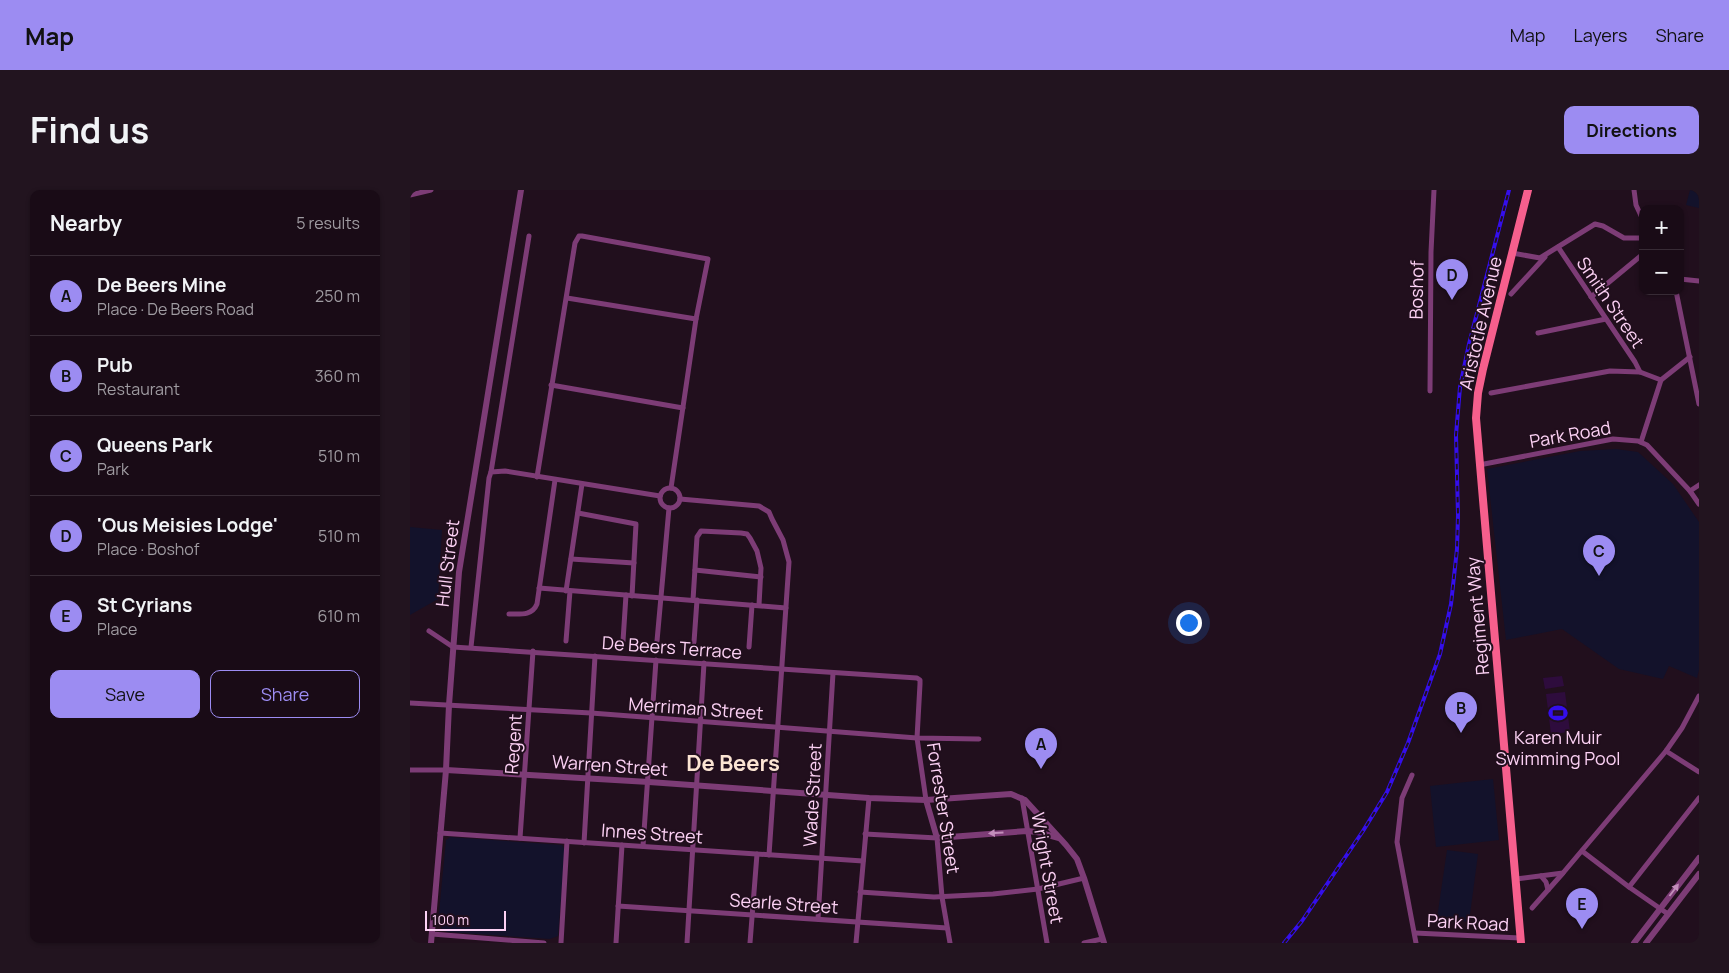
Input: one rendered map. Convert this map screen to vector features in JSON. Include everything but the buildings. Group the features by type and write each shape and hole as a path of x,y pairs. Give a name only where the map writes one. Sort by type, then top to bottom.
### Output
{"main road":[{"name":"Aristotle Avenue","path":"1479,465 1476,426 1478,393 1528,190"},
{"name":"Regiment Way","path":"1479,465 1520,941"}],"street":[{"path":"410,195 431,190"},
{"name":"Hull Street","path":"431,943 446,770 448,705 459,572 520,190"},
{"name":"Boshof","path":"1430,391 1431,252 1434,190"},
{"path":"1634,190 1639,211"},
{"path":"1512,253 1537,258 1548,254 1595,224 1603,226 1624,238 1639,238"},
{"name":"Hull Street","path":"471,647 489,478 529,236"},
{"path":"537,477 575,242 579,236 582,236 708,259 696,319 671,488"},
{"name":"Smith Street","path":"1558,248 1640,372"},
{"path":"1511,294 1548,254"},
{"path":"1591,297 1639,257"},
{"path":"1684,279 1699,281"},
{"path":"1677,295 1698,388 1699,404"},
{"path":"567,298 696,319"},
{"path":"1538,333 1606,319"},
{"path":"1690,357 1661,380 1641,442 1648,445 1690,491 1699,504"},
{"path":"1491,393 1618,371 1640,372 1661,380"},
{"path":"551,385 682,408"},
{"name":"Park Road","path":"1479,465 1613,439 1641,442"},
{"path":"491,472 505,471 660,496"},
{"path":"509,614 533,612 536,604 555,480"},
{"path":"566,641 571,559 582,484"},
{"path":"1690,491 1699,485"},
{"path":"660,496 663,491 671,488 677,491 680,499"},
{"path":"660,496 663,505 669,508 675,507 680,499"},
{"path":"680,499 759,506 769,512 783,540 788,557 769,855"},
{"path":"657,641 669,508"},
{"path":"578,513 635,523 637,526 634,563 622,641"},
{"path":"694,642 698,538 701,531 741,533 746,534 750,538 757,551 762,568 759,605"},
{"path":"571,559 634,563"},
{"path":"696,570 760,577"},
{"path":"539,588 786,608"},
{"path":"749,647 752,605"},
{"path":"428,631 453,647"},
{"name":"De Beers Terrace","path":"453,647 781,668 918,679"},
{"name":"Regent","path":"520,838 533,651"},
{"path":"584,842 595,656"},
{"path":"643,846 649,782 656,660"},
{"path":"686,943 704,663"},
{"name":"Wade Street","path":"818,919 833,673"},
{"name":"Forrester Street","path":"918,679 920,684 917,738 926,800 937,838 942,897 950,943"},
{"name":"Park Road","path":"1532,908 1666,751 1699,696"},
{"name":"Merriman Street","path":"410,703 653,718 917,738 979,739"},
{"path":"1666,751 1699,772"},
{"path":"410,770 446,770"},
{"name":"Warren Street","path":"446,770 696,785 869,798 926,800 1012,794 1022,798"},
{"path":"1412,775 1402,798 1397,842 1416,943"},
{"path":"856,943 869,798"},
{"path":"1022,798 1061,839 1077,859 1103,941 1084,943"},
{"name":"Wright Street","path":"1022,798 1047,943"},
{"path":"1629,887 1699,798"},
{"path":"865,834 937,838 1027,831 1061,839"},
{"name":"Innes Street","path":"440,833 863,861"},
{"path":"561,943 567,841"},
{"path":"616,943 622,845"},
{"path":"1582,851 1668,914"},
{"path":"750,943 757,854"},
{"path":"1634,943 1699,858"},
{"path":"1516,879 1563,873"},
{"path":"1646,943 1699,874"},
{"path":"1541,876 1546,882 1548,890"},
{"path":"860,892 942,897 1038,889 1084,878"},
{"name":"Searle Street","path":"618,906 947,928"},
{"name":"Park Road","path":"1415,933 1520,941"},
{"path":"432,934 544,943"}],"shaded area":[{"path":"1690,190 1699,190 1699,208 1686,205"},
{"path":"1616,449 1638,452 1673,484 1699,522 1699,670 1697,678 1669,666 1663,679 1619,669 1562,629 1506,640 1487,469 1580,451"},
{"path":"410,527 442,530 438,599 410,615"},
{"path":"1562,676 1564,686 1545,689 1543,678"},
{"name":"Karen Muir Swimming Pool","path":"1565,692 1570,732 1551,734 1546,694"},
{"path":"1493,779 1499,840 1436,847 1430,786"},
{"path":"450,837 562,845 565,850 558,936 550,939 447,932 442,929 438,923 446,840"},
{"path":"1447,850 1478,854 1469,922 1437,918"}],"railway":[{"path":"1284,943 1302,921 1387,792 1408,743 1440,654 1451,604 1457,549 1456,435 1460,387 1469,344 1509,190"}],"place":[{"name":"'Ous Meisies Lodge'","path":"1452,300"},
{"name":"Queens Park","path":"1599,576"},
{"name":"Karen Muir Swimming Pool","path":"1558,713"},
{"name":"Pub","path":"1461,733"},
{"name":"De Beers Mine","path":"1041,769"},
{"name":"St Cyrians","path":"1582,929"}],"district":[{"name":"De Beers","path":"733,763"}]}
